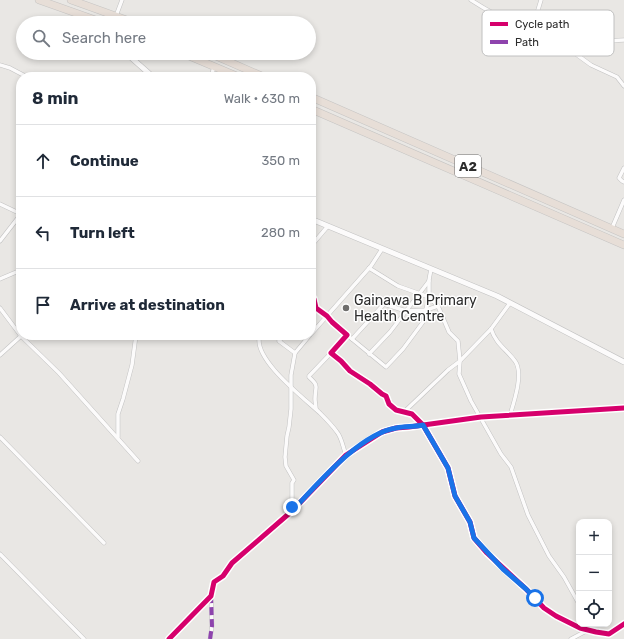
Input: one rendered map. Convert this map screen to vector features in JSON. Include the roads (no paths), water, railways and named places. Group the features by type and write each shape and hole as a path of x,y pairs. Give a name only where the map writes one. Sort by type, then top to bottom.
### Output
{"highway":[{"path":"39,0 81,16"},
{"path":"71,0 116,16"},
{"path":"198,60 226,72"},
{"path":"225,60 253,72"},
{"name":"A2","path":"316,99 624,234"},
{"name":"A2","path":"316,111 624,245"}],"street":[{"path":"116,16 122,0"},
{"path":"471,0 488,10"},
{"path":"538,10 541,0"},
{"path":"614,40 624,40"},
{"path":"578,56 591,65 617,78 624,86"},
{"path":"134,60 147,72"},
{"path":"0,65 18,72"},
{"path":"212,72 214,67"},
{"path":"624,168 620,178 624,182"},
{"path":"612,228 624,200"},
{"path":"0,204 16,212"},
{"path":"0,241 16,220"},
{"path":"316,221 498,296 624,362"},
{"path":"316,240 328,226"},
{"path":"316,328 369,268 382,249"},
{"path":"369,268 398,286 429,297 438,306 449,332 458,341 460,361 459,374 471,401 501,454 511,467 528,515 549,556 564,577 576,599"},
{"path":"316,308 327,316 346,335 386,367 403,349 423,322 429,297 429,280 431,269"},
{"path":"0,279 16,272"},
{"path":"369,354 390,332 429,280"},
{"path":"404,412 448,370 460,361 491,329 510,303"},
{"path":"352,339 384,304 406,311 426,310 438,306"},
{"path":"0,308 16,329"},
{"path":"491,329 494,338 516,362 519,380 510,415"},
{"path":"316,409 316,385 309,376 346,335"},
{"path":"0,355 17,340"},
{"path":"25,340 59,374 138,461"},
{"path":"118,438 118,414 132,365 135,340"},
{"path":"260,340 264,357 290,386 316,409 339,434 346,455"},
{"path":"280,340 279,341 295,353"},
{"path":"292,511 292,483 294,480 286,466 286,436 289,427 291,409 290,386 295,353 305,340"},
{"path":"331,353 350,371 386,396 389,404 396,410 412,414 423,425 448,468 455,496 468,517 474,538 503,569 526,589 544,608 563,620 596,632 609,634 624,624"},
{"path":"210,639 212,626 211,596 214,582 223,576 232,563 292,511 346,455 382,432 396,428 481,417 624,408"},
{"path":"0,437 104,543"},
{"path":"0,554 84,639"},
{"path":"169,639 211,596"},
{"path":"571,639 588,630"}],"place":[{"name":"Gainawa B Primary Health Centre","path":"346,308"}]}
